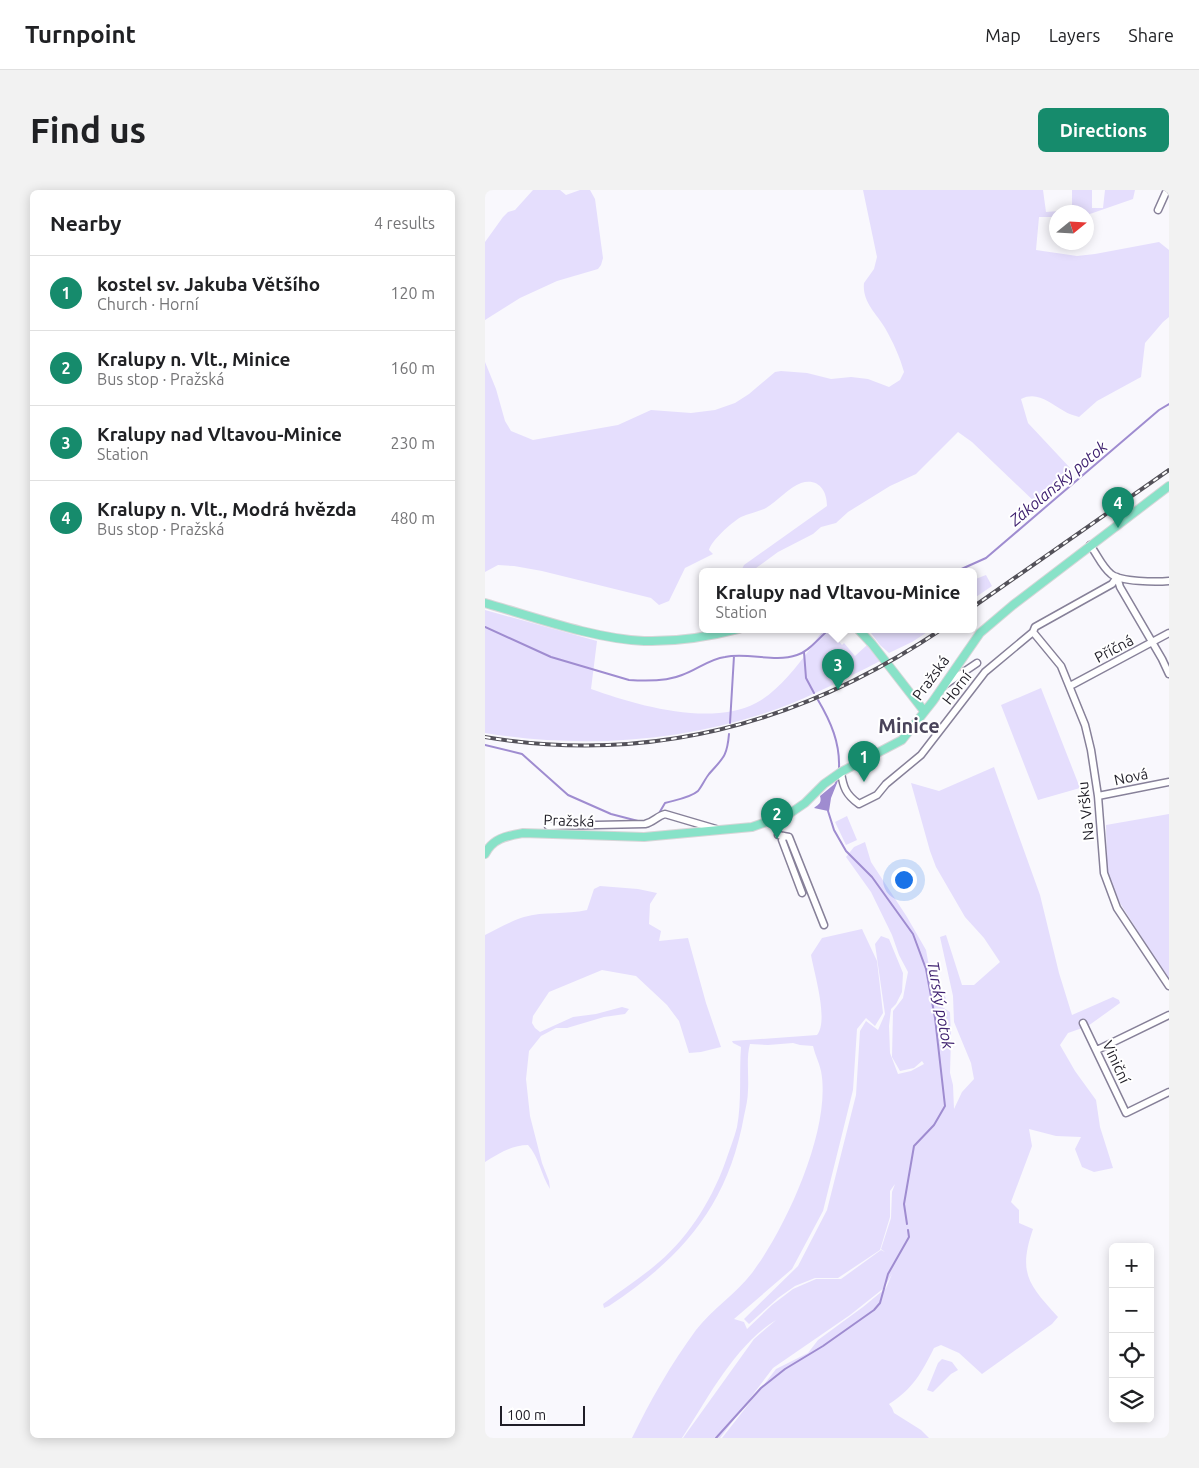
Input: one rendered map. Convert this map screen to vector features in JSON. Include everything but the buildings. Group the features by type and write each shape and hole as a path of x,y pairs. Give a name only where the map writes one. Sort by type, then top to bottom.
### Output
{"main road":[{"name":"Pražská","path":"485,854 496,840 523,833 644,837 752,827 789,814 805,804 824,784 841,772 901,740 924,712 980,633 1090,545 1169,486"},
{"path":"485,603 567,626 619,638 663,641 691,639 720,633"},
{"path":"862,633 873,644 924,712"}],"street":[{"path":"1158,210 1167,190"},
{"path":"1090,545 1109,572 1117,577 1169,581"},
{"path":"1117,577 1120,587 1169,674"},
{"name":"Horní","path":"841,772 845,792 859,804 877,795 886,784 921,755 985,672 1033,632 1039,624 1112,584 1117,577"},
{"name":"Na Vršku","path":"1033,632 1057,660 1070,686 1085,726 1091,750 1098,796 1104,873 1117,908 1169,986"},
{"name":"Příčná","path":"1070,686 1169,633"},
{"path":"943,686 977,663"},
{"name":"Nová","path":"1098,796 1169,782"},
{"name":"Pražská","path":"548,826 645,824 653,822 657,816 665,814 719,831"},
{"path":"803,894 781,836 789,837 824,925"},
{"path":"1097,1050 1169,1015"},
{"name":"Viniční","path":"1083,1023 1126,1112 1169,1092"}],"shaded area":[{"path":"533,190 560,190 566,195 580,190 590,190 595,199 603,258 601,265 598,269 557,281 520,298 485,320 485,242 503,217 508,212 515,210"},
{"path":"863,190 1043,190 1046,212 1049,212 1049,217 1039,217 1036,250 1077,256 1159,242 1169,250 1169,317 1145,343 1141,377 1097,401 1079,417 1067,413 1038,397 1033,396 1021,399 1028,423 1072,470 1038,505 972,442 958,432 916,474 890,486 848,512 836,523 821,527 813,534 778,552 756,568 742,568 744,565 827,506 827,500 823,490 817,484 812,482 801,483 766,508 741,517 727,527 714,542 709,550 713,554 685,568 669,601 659,605 651,598 542,571 498,565 485,572 485,362 496,389 505,421 511,431 533,440 618,425 651,410 691,413 715,410 735,403 775,372 781,371 807,373 831,379 851,377 868,379 889,387 900,380 904,372 885,328 870,307 865,296 864,283 874,269 877,257"},
{"path":"1072,190 1092,190 1092,205 1072,205"},
{"path":"1105,190 1135,190 1133,199 1094,213 1094,208 1103,208"},
{"path":"986,575 992,586 977,596 977,578"},
{"path":"485,610 597,641 591,689 651,707 673,711 717,713 738,710 756,703 771,693 785,679 822,633 834,633 833,634 842,645 844,643 855,656 867,645 880,661 790,704 742,720 706,729 632,739 595,741 558,741 485,733"},
{"path":"871,633 926,633 889,653"},
{"path":"1041,688 1080,788 1038,800 1001,705"},
{"path":"994,767 1040,895 1059,973 1072,1015 1113,997 1119,1000 1120,1003 1088,1026 1068,1033 1060,1045 1075,1071 1096,1100 1100,1127 1113,1168 1094,1172 1082,1167 1075,1149 1081,1137 1056,1136 1029,1129 1032,1146 1011,1202 1019,1210 1019,1223 1033,1229 1026,1257 1029,1277 1039,1296 1058,1317 1052,1324 982,1374 959,1353 941,1345 934,1348 911,1386 889,1404 894,1413 921,1430 929,1438 722,1438 776,1369 808,1353 818,1340 886,1288 892,1274 884,1288 850,1315 773,1368 720,1438 683,1438 754,1339 776,1320 748,1343 723,1373 682,1438 632,1438 661,1383 678,1356 702,1322 739,1288 752,1273 779,1230 792,1204 813,1148 820,1120 823,1094 821,1071 813,1046 793,1043 750,1044 748,1096 737,1148 727,1176 714,1202 680,1248 659,1268 609,1306 604,1308 603,1304 652,1268 676,1246 696,1221 712,1193 731,1145 739,1117 741,1047 732,1041 817,1035 822,1019 811,955 822,938 862,929 877,961 883,1013 875,1026 866,1018 857,1029 853,1090 823,1211 792,1269 734,1319 744,1322 747,1329 772,1305 793,1289 816,1279 841,1279 881,1250 885,1252 881,1249 891,1218 892,1192 895,1184 890,1191 890,1217 880,1250 838,1278 815,1278 795,1286 778,1298 749,1324 744,1319 798,1266 827,1210 856,1095 860,1031 866,1021 878,1030 885,1014 875,944 881,936 889,939 903,973 902,992 891,1009 889,1026 890,1053 898,1074 911,1071 924,1064 922,1061 914,1068 900,1071 892,1057 893,1011 903,998 908,972 871,892 846,857 854,847 865,842 871,862 926,950 933,988 946,998 939,1005 950,1012 950,1073 953,1085 954,1109 962,1092 974,1079 971,1063 954,1022 953,996 940,937 946,935 962,985 974,985 1000,962 984,938 965,917 936,867 911,783 939,791"},
{"path":"837,782 830,798 828,811 814,808 820,802 820,796"},
{"path":"1169,814 1169,981 1120,903 1107,873 1106,825"},
{"path":"847,816 857,840 846,845 835,822"},
{"path":"600,886 638,889 657,893 650,904 649,924 661,931 659,941 688,938 706,1003 721,1047 689,1053 679,1021 667,1005 636,976 602,970 549,992 533,1016 532,1023 540,1032 573,1017 596,1014 622,1007 629,1009 625,1014 604,1017 567,1028 556,1028 541,1036 529,1051 526,1079 530,1116 550,1189 535,1155 528,1145 511,1148 485,1162 485,935 524,917 587,910 594,889"},
{"path":"942,1359 952,1362 958,1370 951,1374 933,1392 927,1390 938,1363"}],"waterway":[{"name":"Zákolanský potok","path":"964,568 986,558 1159,410 1169,404"},
{"name":"Zákolanský potok","path":"485,627 551,657 629,680 676,677 725,657 779,658 797,655 810,647 826,633"},
{"name":"Turský potok","path":"804,652 806,678 814,693"},
{"path":"730,723 734,656"},
{"name":"Turský potok","path":"818,700 834,733 838,750 839,768"},
{"path":"658,815 665,803 687,797 698,791 723,757 727,748 729,734"},
{"path":"485,745 522,754 568,795 611,814 638,821"},
{"name":"Turský potok","path":"838,778 830,798 828,811 834,830 846,851 872,877 913,934 926,969 935,1018 945,1106 934,1125 914,1146 904,1204 907,1224"},
{"name":"Turský potok","path":"716,1438 761,1388 785,1369 823,1346 874,1310 880,1303 888,1274 909,1237 908,1230"}],"railway":[{"path":"977,604 1169,470"},
{"path":"485,737 547,744 607,745 666,740 724,728 781,711 836,689 890,661 936,633"}],"place":[{"name":"Kralupy n. Vlt., Modrá hvězda","path":"1118,528"},
{"name":"Kralupy nad Vltavou-Minice","path":"838,690"},
{"name":"kostel sv. Jakuba Většího","path":"864,782"},
{"name":"Kralupy n. Vlt., Minice","path":"777,839"}],"district":[{"name":"Minice","path":"909,726"}]}
